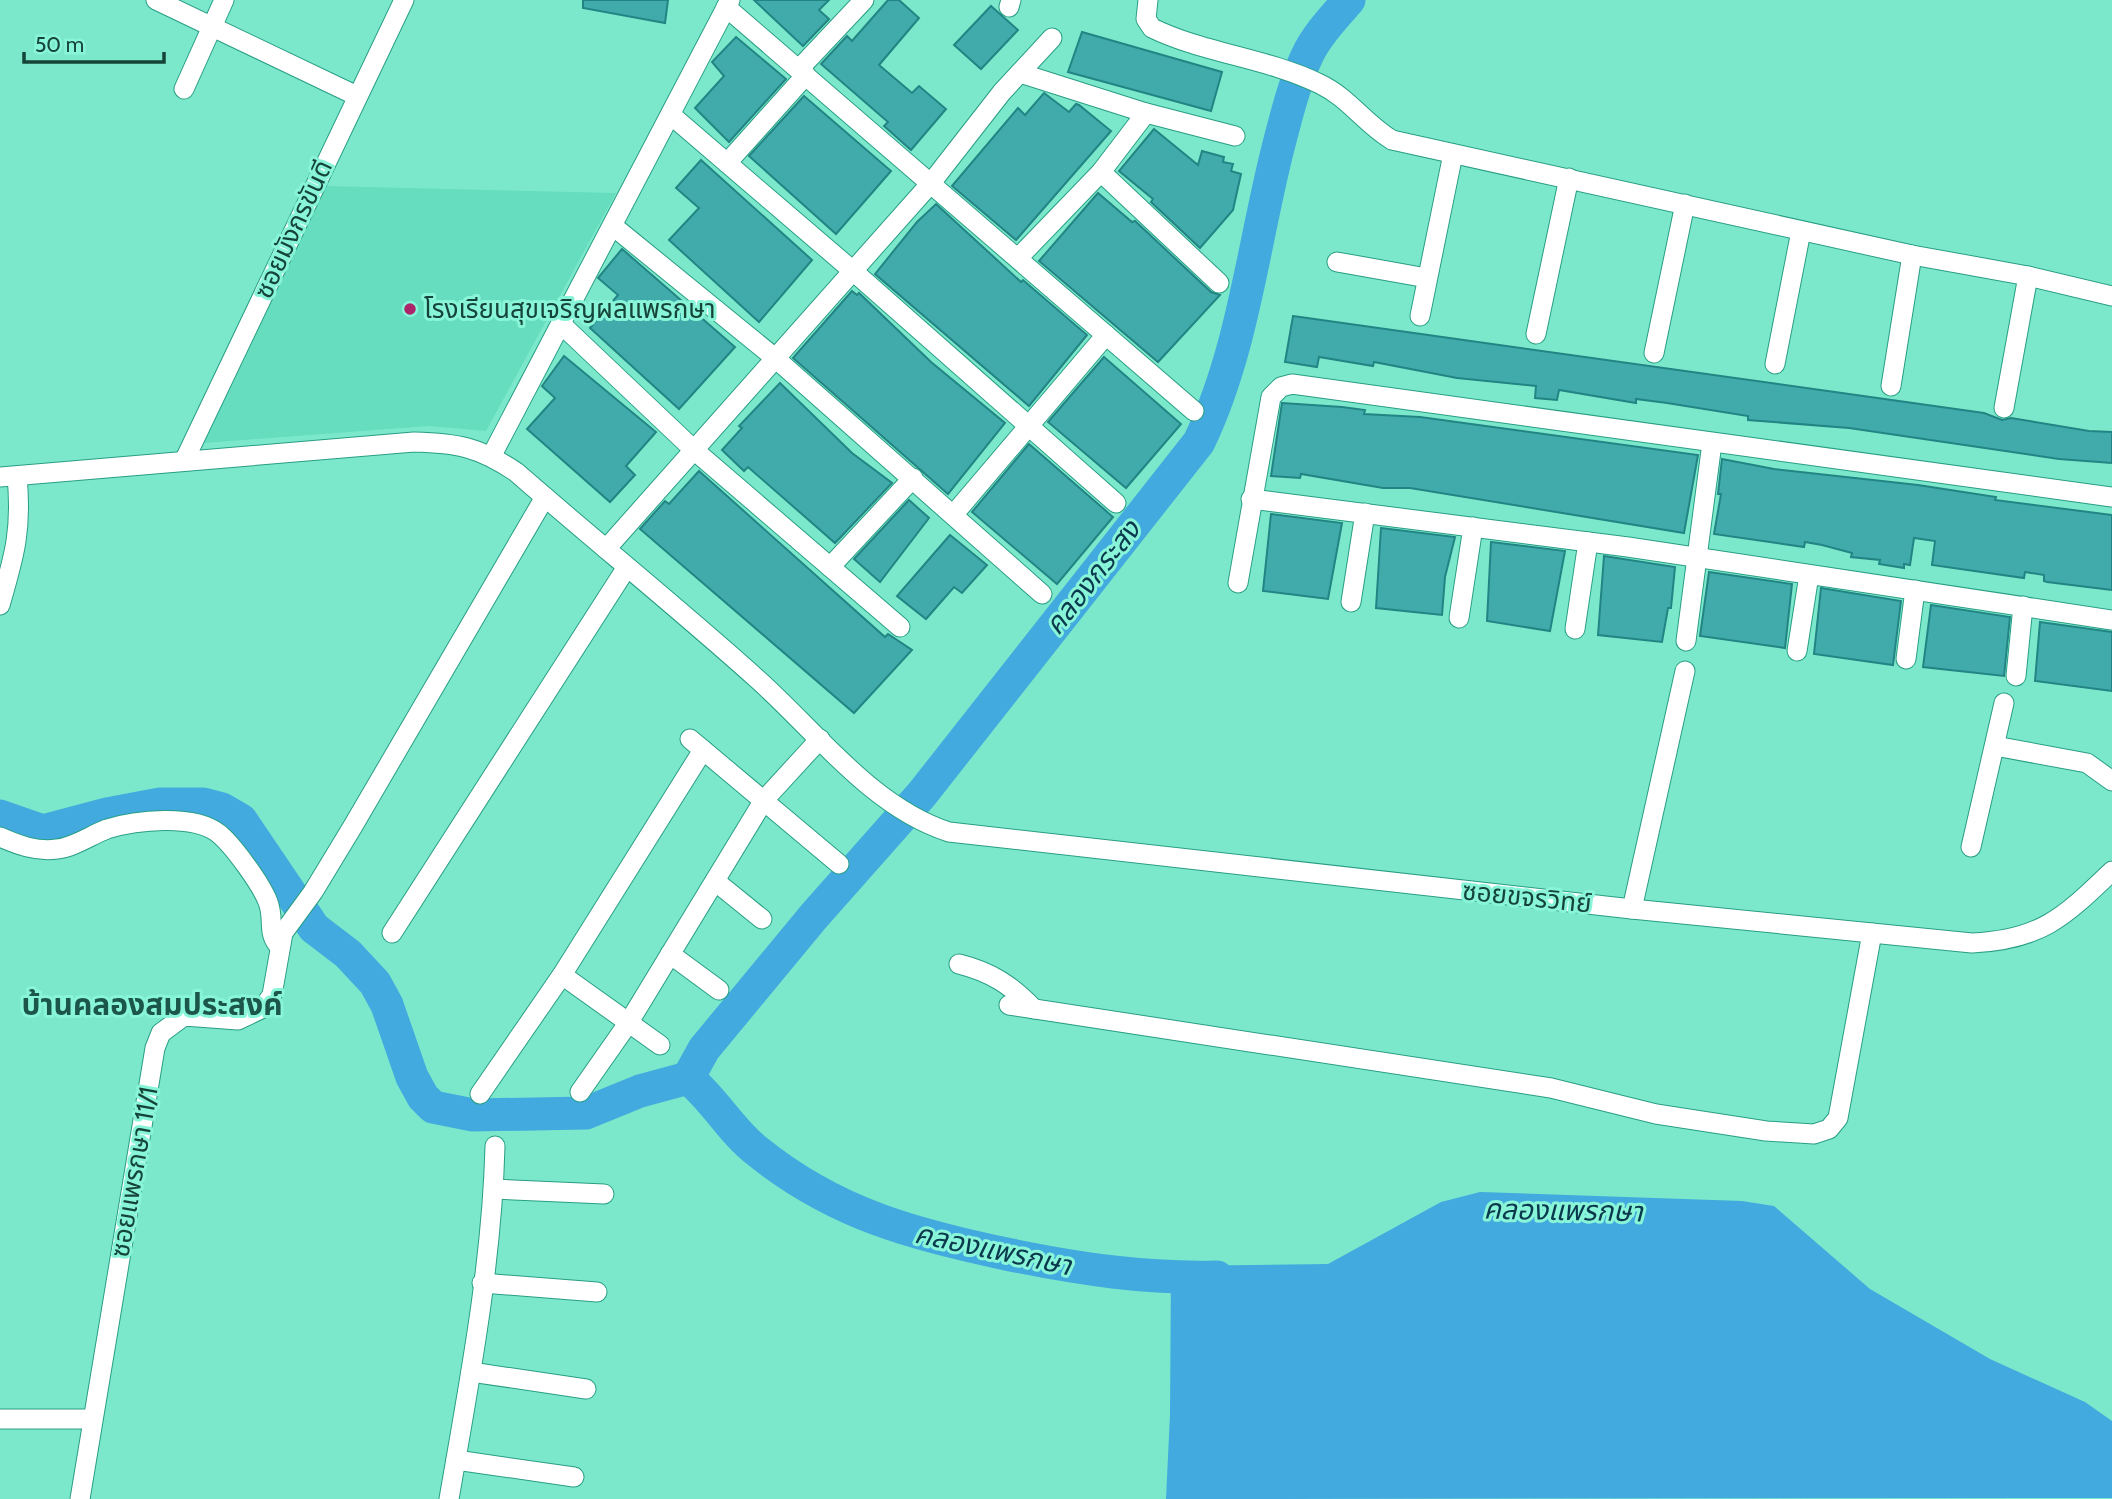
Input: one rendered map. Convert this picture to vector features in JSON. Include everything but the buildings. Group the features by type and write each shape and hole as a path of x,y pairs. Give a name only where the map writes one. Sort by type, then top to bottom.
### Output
{"street":[{"path":"156,0 356,96"},
{"path":"184,89 210,26 224,0"},
{"name":"ซอยมังกรขันดี","path":"186,459 356,96 404,0"},
{"path":"727,163 863,0"},
{"path":"1148,0 1148,24 1157,30 1282,69 1321,85 1348,101 1374,129 1392,140 1801,231 2028,276 2112,296"},
{"path":"0,605 18,545 21,517 8,476 414,442 470,446 492,455 728,3 802,72 1194,411"},
{"path":"606,549 931,183 1020,73 1052,38"},
{"path":"1020,73 1146,113 1235,136"},
{"path":"1018,258 1101,172 1146,113"},
{"path":"671,115 1116,503"},
{"path":"1420,316 1453,154"},
{"path":"1101,172 1219,283"},
{"path":"1536,334 1569,178"},
{"path":"1654,354 1685,204"},
{"path":"612,226 775,358 1042,594"},
{"path":"1775,364 1801,231"},
{"path":"1891,386 1912,255"},
{"path":"1337,261 1427,278"},
{"path":"2004,408 2028,276"},
{"path":"561,324 694,450 900,627"},
{"path":"954,514 1106,335"},
{"path":"1238,583 1271,397 1281,387 1292,384 2112,497"},
{"path":"1686,641 1712,443"},
{"name":"ซอยขจรวิทย์","path":"492,455 627,566 756,678 881,794 922,823 949,832 1632,909 1972,943 2005,942 2052,924 2112,872"},
{"path":"830,567 913,478"},
{"path":"0,837 26,847 57,849 120,826 171,821 206,826 227,841 265,897 269,908 271,935 281,940 313,892 545,497"},
{"path":"1251,499 1695,557 2112,620"},
{"path":"1351,602 1365,513"},
{"path":"1459,618 1473,527"},
{"path":"1575,629 1588,542"},
{"path":"391,933 627,566"},
{"path":"1797,651 1809,575"},
{"path":"1906,659 1915,590"},
{"path":"2016,676 2023,606"},
{"path":"1632,909 1685,671"},
{"path":"1971,847 2004,703"},
{"path":"580,1092 629,1022 764,800 820,739"},
{"path":"480,1094 562,975 697,744 839,864"},
{"path":"1994,746 2087,763 2112,781"},
{"path":"715,881 762,919"},
{"path":"1009,1005 1552,1088 1656,1114 1814,1134 1829,1129 1838,1118 1872,933"},
{"name":"ซอยแพรกษา 11/1","path":"80,1499 155,1048 161,1033 184,1016 238,1020 263,1008 272,995 281,940"},
{"path":"670,954 719,990"},
{"path":"959,964 988,972 1015,989 1034,1009"},
{"path":"562,975 660,1045"},
{"path":"449,1499 471,1372 494,1189 495,1146"},
{"path":"494,1189 604,1194"},
{"path":"482,1283 597,1292"},
{"path":"471,1372 586,1388"},
{"path":"0,1419 92,1419"},
{"path":"456,1460 574,1477"}],"shaded area":[{"name":"โรงเรียนสุขเจริญผลแพรกษา","path":"325,186 616,193 486,431 428,426 204,443"}],"water":[{"path":"1480,1192 1742,1201 1774,1206 1870,1289 1990,1359 2085,1402 2112,1421 2112,1498 1166,1499 1170,1414 1171,1266 1328,1264 1441,1202"}],"waterway":[{"name":"คลองกระสง","path":"688,1078 704,1049 814,916 922,794 1199,442 1214,407 1237,334 1269,185 1294,89 1311,49 1349,0"},
{"name":"คลองแพรกษา","path":"0,816 43,831 107,814 160,804 203,804 222,809 241,820 314,928 348,954 375,983 387,1005 412,1077 423,1097 433,1107 473,1115 586,1113 640,1091 688,1078 748,1143 786,1173 816,1191 877,1219 942,1239 1062,1265 1139,1275 1217,1277"}],"place":[{"name":"โรงเรียนสุขเจริญผลแพรกษา","path":"410,309"}],"district":[{"name":"บ้านคลองสมประสงค์","path":"152,1005"}]}
